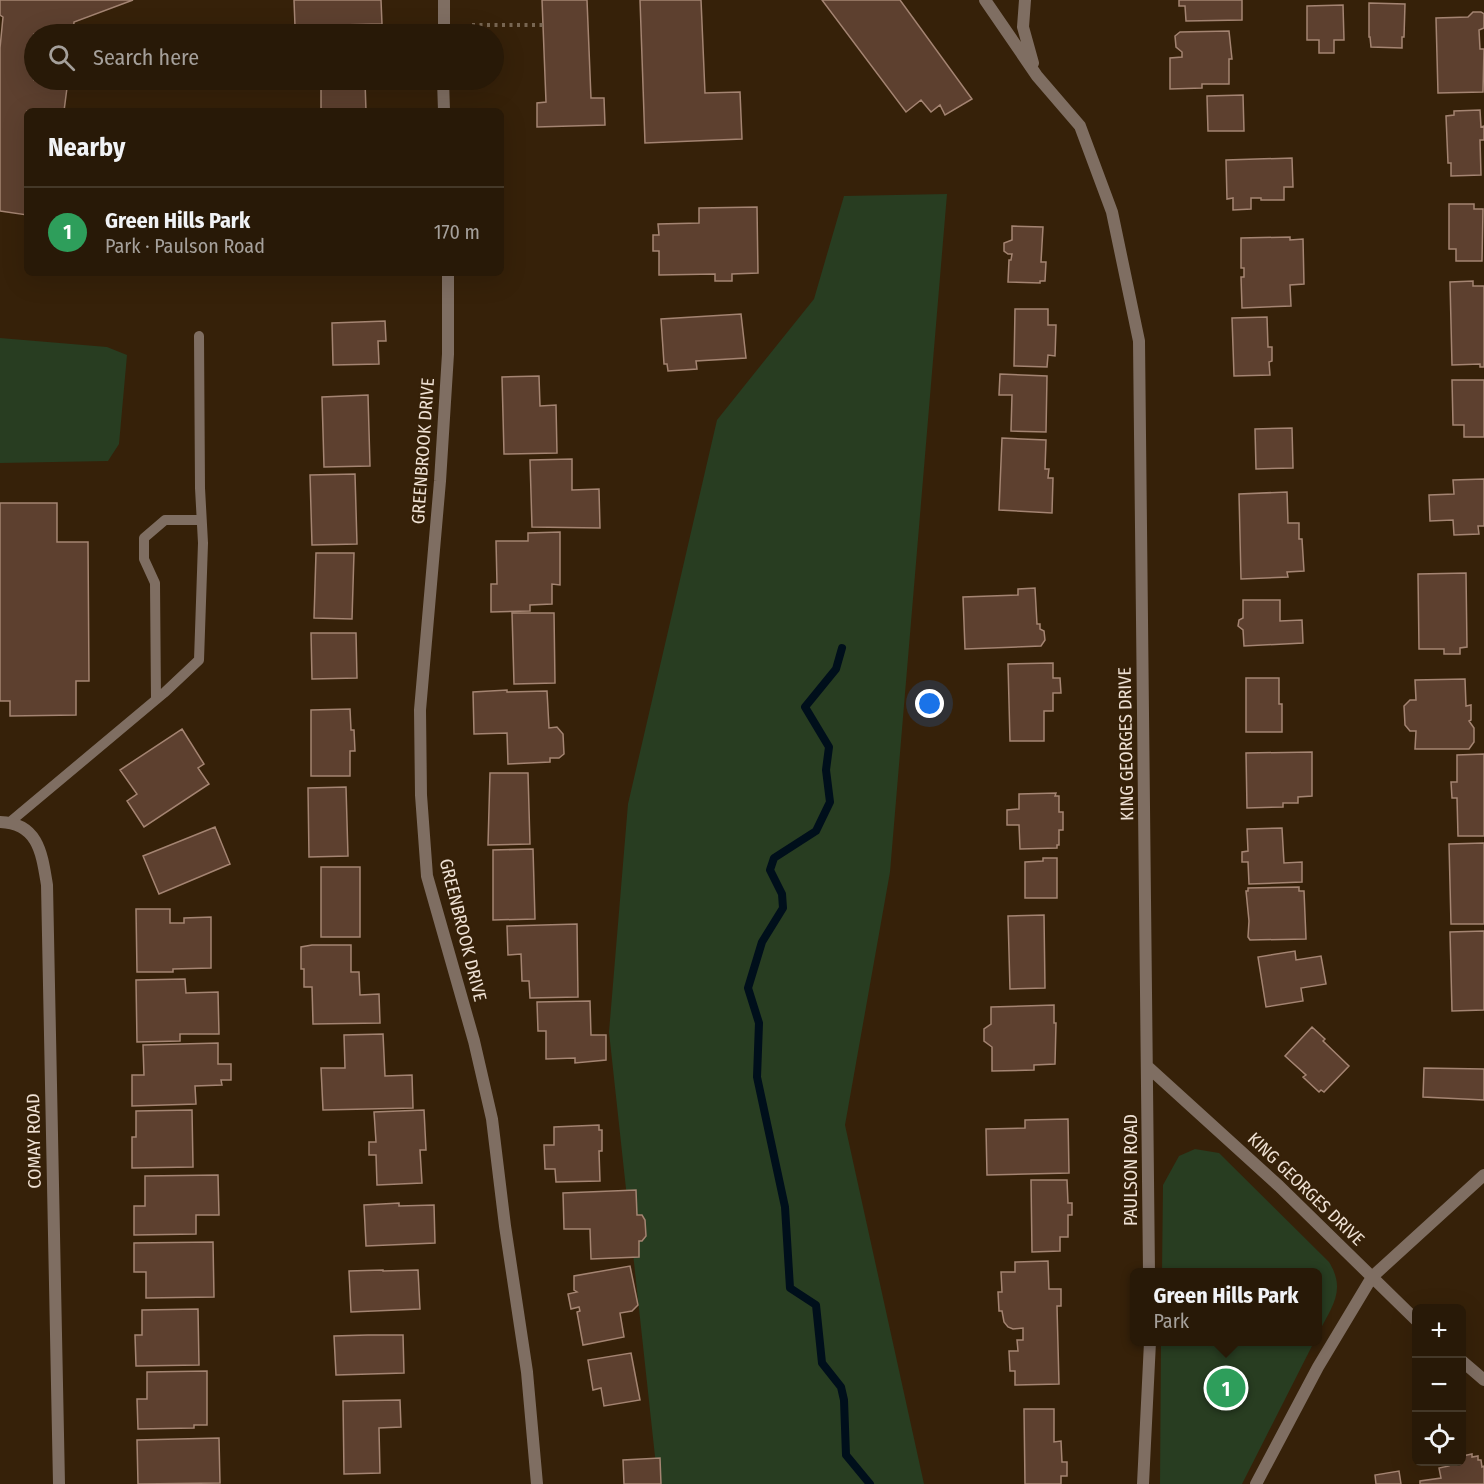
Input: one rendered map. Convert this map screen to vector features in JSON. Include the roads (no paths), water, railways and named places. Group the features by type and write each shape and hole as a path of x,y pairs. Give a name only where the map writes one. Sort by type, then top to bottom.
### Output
{"street":[{"path":"444,0 444,24"},
{"name":"KING GEORGES DRIVE","path":"985,0 1037,76 1080,126 1112,212 1139,341 1148,1067 1279,1186 1412,1316"},
{"name":"KING GEORGES DRIVE","path":"1025,0 1023,27 1037,76"},
{"path":"443,90 444,108"},
{"name":"GREENBROOK DRIVE","path":"447,276 446,389 420,710 421,795 427,876 474,1041 492,1119 527,1372 537,1484"},
{"name":"COMAY ROAD","path":"5,822 26,830 40,848 47,885 59,1484"},
{"name":"PAULSON ROAD","path":"1148,1067 1149,1268"},
{"path":"1256,1484 1318,1367 1372,1277 1484,1175"},
{"path":"1143,1484 1150,1346"},
{"path":"1466,1365 1484,1380"}],"lane":[{"path":"5,822 156,699 199,660 203,543 199,336"},
{"path":"156,699 154,583 144,559 144,538 165,520 201,520"}],"waterway":[{"path":"842,648 836,669 805,707 829,747 826,770 830,802 816,831 774,858 770,870 782,894 783,908 762,942 748,988 759,1023 757,1077 785,1207 790,1288 816,1305 822,1363 841,1387 844,1400 846,1455 870,1484"}],"place":[{"name":"Green Hills Park","path":"1226,1388"}]}
